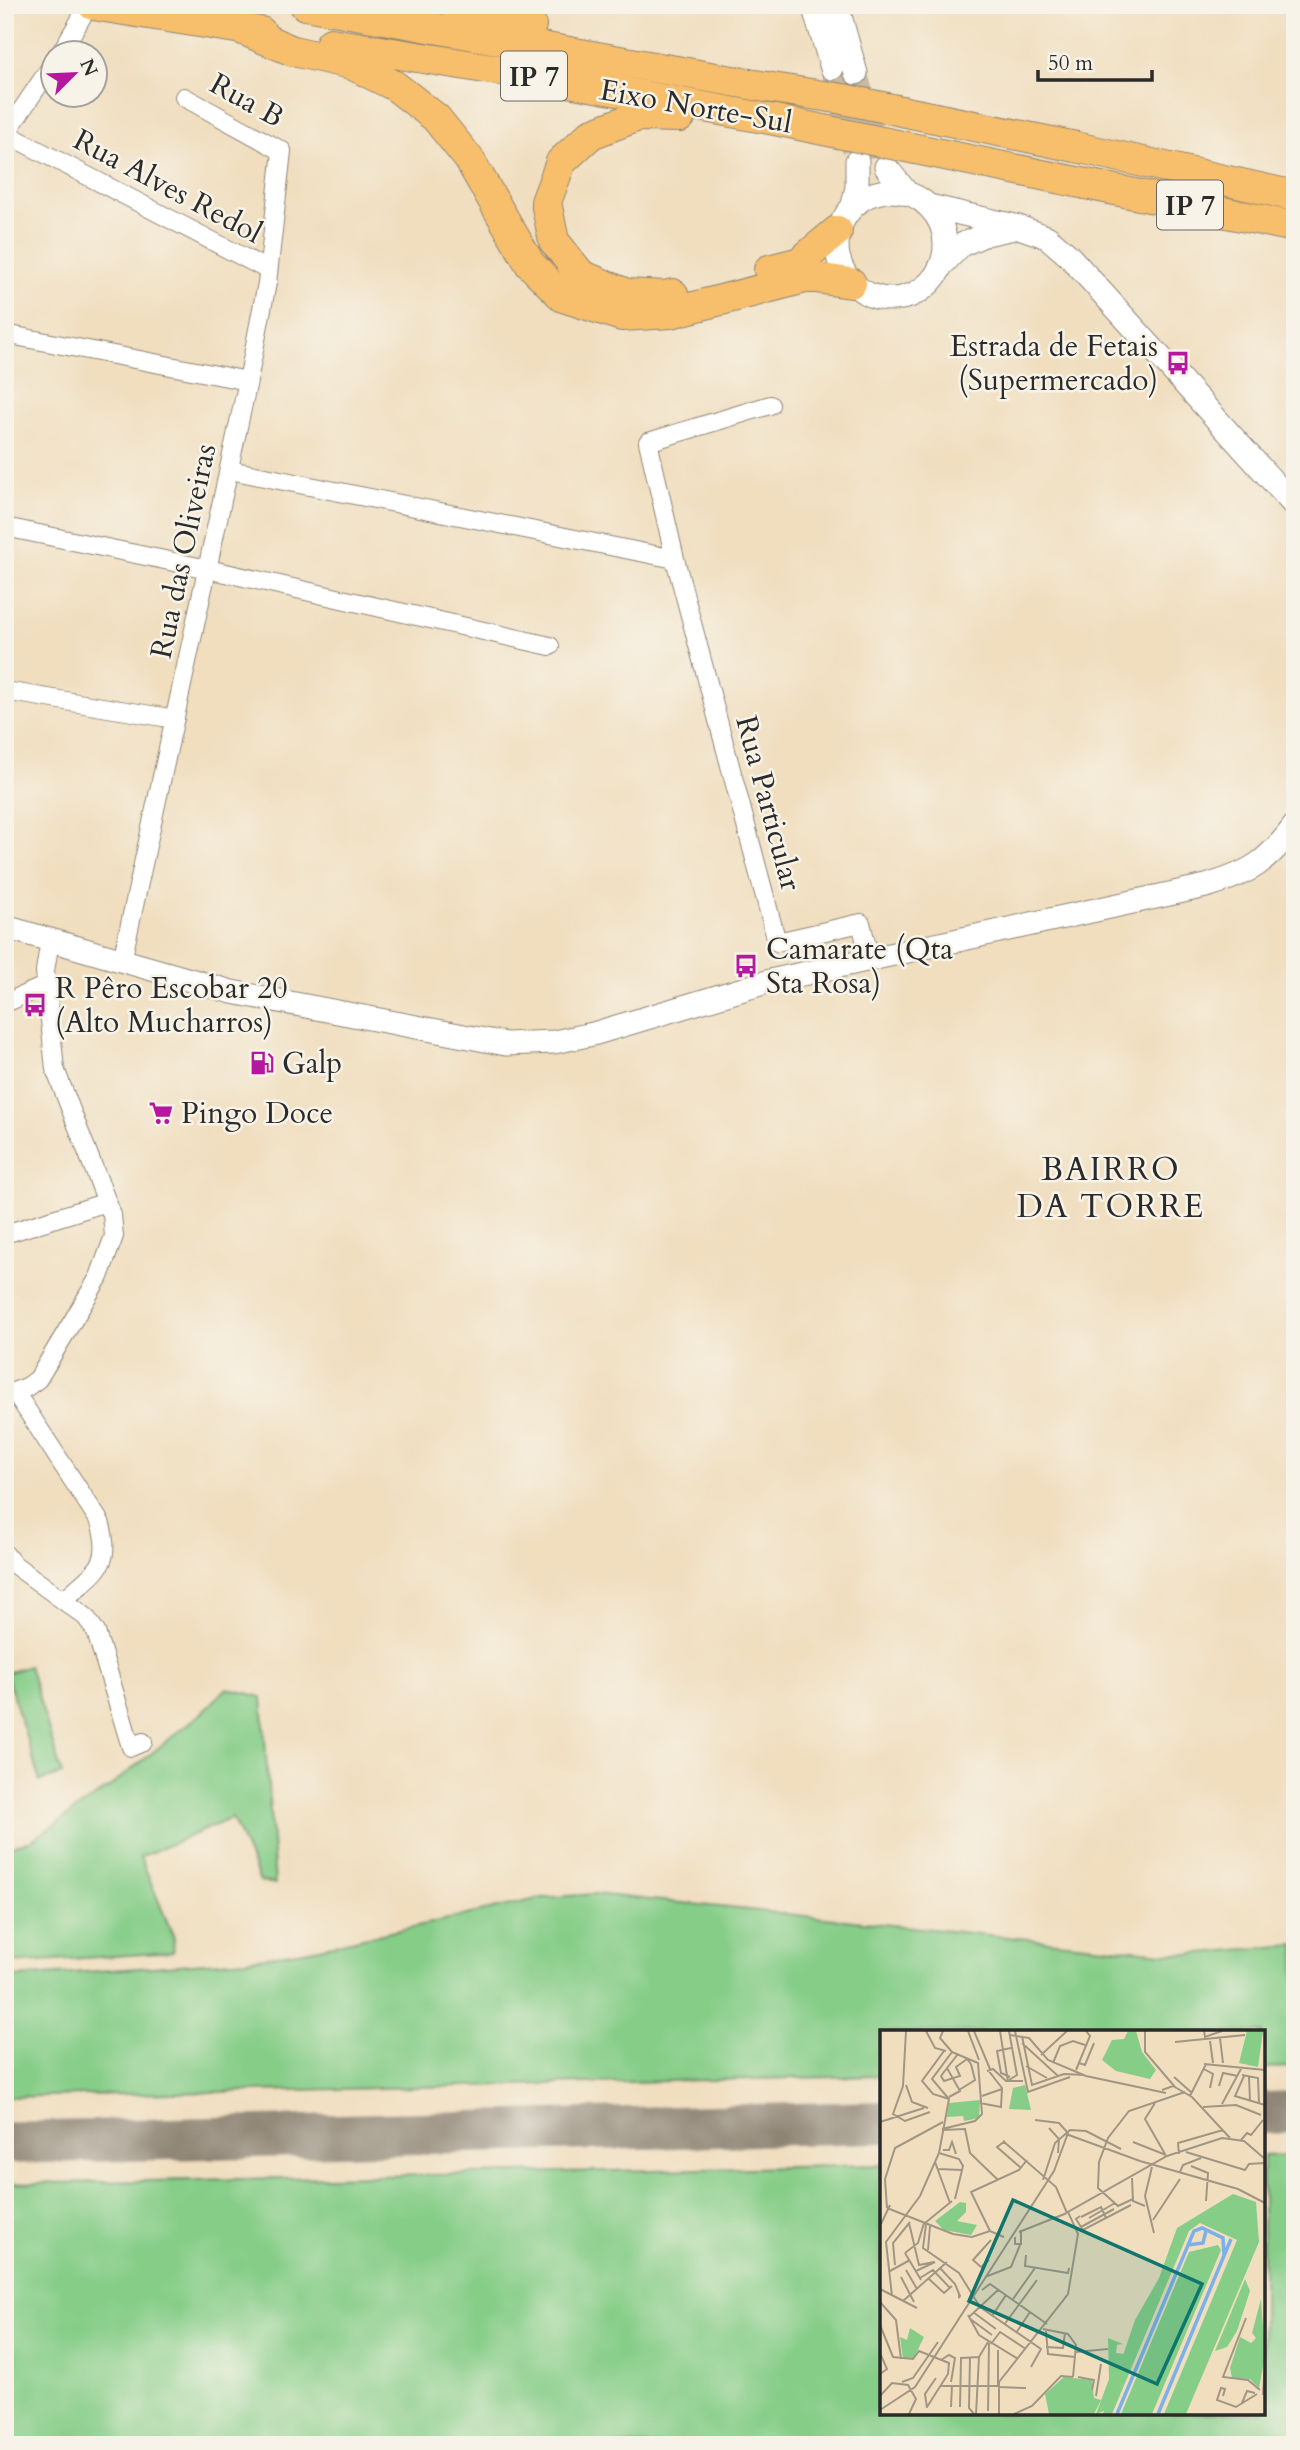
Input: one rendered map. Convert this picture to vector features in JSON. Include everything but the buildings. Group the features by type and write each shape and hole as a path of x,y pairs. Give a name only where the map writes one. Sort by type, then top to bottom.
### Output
{"highway":[{"name":"Eixo Norte-Sul","path":"91,5 541,77 775,120 1295,227"},
{"name":"Eixo Norte-Sul","path":"305,5 764,79 850,86 1076,147 1229,181"},
{"path":"456,5 494,18 764,79"},
{"path":"241,29 293,51 351,64 395,86 436,118 469,159 530,264 563,297 622,316 671,313 809,277 850,283"},
{"path":"775,120 638,116 591,134 561,162 546,202 554,241 581,275 627,294 665,296 800,262 837,232"},
{"path":"1229,181 1295,187"},
{"path":"1229,181 1295,196"}],"street":[{"path":"70,38 91,5"},
{"path":"813,5 832,68"},
{"path":"838,5 850,86"},
{"path":"6,134 38,86"},
{"name":"Rua B","path":"184,97 282,151"},
{"name":"Rua Alves Redol","path":"6,134 268,270"},
{"name":"Rua das Oliveiras","path":"122,961 248,381 268,270 282,151"},
{"path":"857,161 857,187 853,205 837,232 836,250 840,268 850,283 868,296 890,300 911,297 930,285 942,266 961,245 986,234 1019,227"},
{"path":"886,167 907,193 929,206 1019,227 1046,237 1068,255 1295,506"},
{"path":"853,205 870,194 888,190 907,193"},
{"path":"929,206 941,224 946,245 942,266"},
{"path":"5,334 248,381"},
{"name":"Rua Particular","path":"770,405 648,442 675,559 777,942 861,923 870,959"},
{"path":"230,470 675,559"},
{"path":"5,527 208,569 550,646"},
{"path":"5,691 175,719"},
{"path":"5,927 232,992 506,1044 554,1042 593,1034 770,981 1229,879 1252,869 1280,845 1295,825"},
{"path":"50,940 46,971 55,1069 112,1215 114,1237 99,1277 38,1379 10,1394 100,1522 105,1538 106,1551 101,1564 64,1600"},
{"path":"5,1003 47,985"},
{"path":"5,1234 107,1202"},
{"path":"5,1555 86,1617 96,1632 131,1747 143,1742"}],"green space":[{"path":"29,1666 62,1774 40,1781 6,1673"},
{"path":"227,1688 262,1697 275,1884 260,1881 232,1818 140,1857 174,1938 173,1952 10,1963 5,1956 5,1848 30,1841 112,1785 203,1712"},
{"path":"594,1894 1163,1953 1189,1954 1295,1945 1295,2067 1265,2068 1265,2030 880,2030 880,2076 5,2097 5,1978 245,1960 310,1950 542,1898"},
{"path":"1295,2155 1295,2445 5,2445 5,2184 880,2165 880,2415 1265,2415 1265,2156"}],"taxiway":[{"path":"1265,2113 1295,2112"},
{"path":"5,2143 880,2122"}],"tunnel":[{"path":"832,68 854,150"},
{"path":"856,73 880,155"}],"place":[{"name":"Estrada de Fetais (Supermercado)","path":"1178,363"},
{"name":"Camarate (Qta Sta Rosa)","path":"746,966"},
{"name":"R Pêro Escobar 20 (Alto Mucharros)","path":"35,1005"},
{"name":"Galp","path":"262,1063"},
{"name":"Pingo Doce","path":"161,1113"}],"district":[{"name":"BAIRRO DA TORRE","path":"1111,1188"}]}
